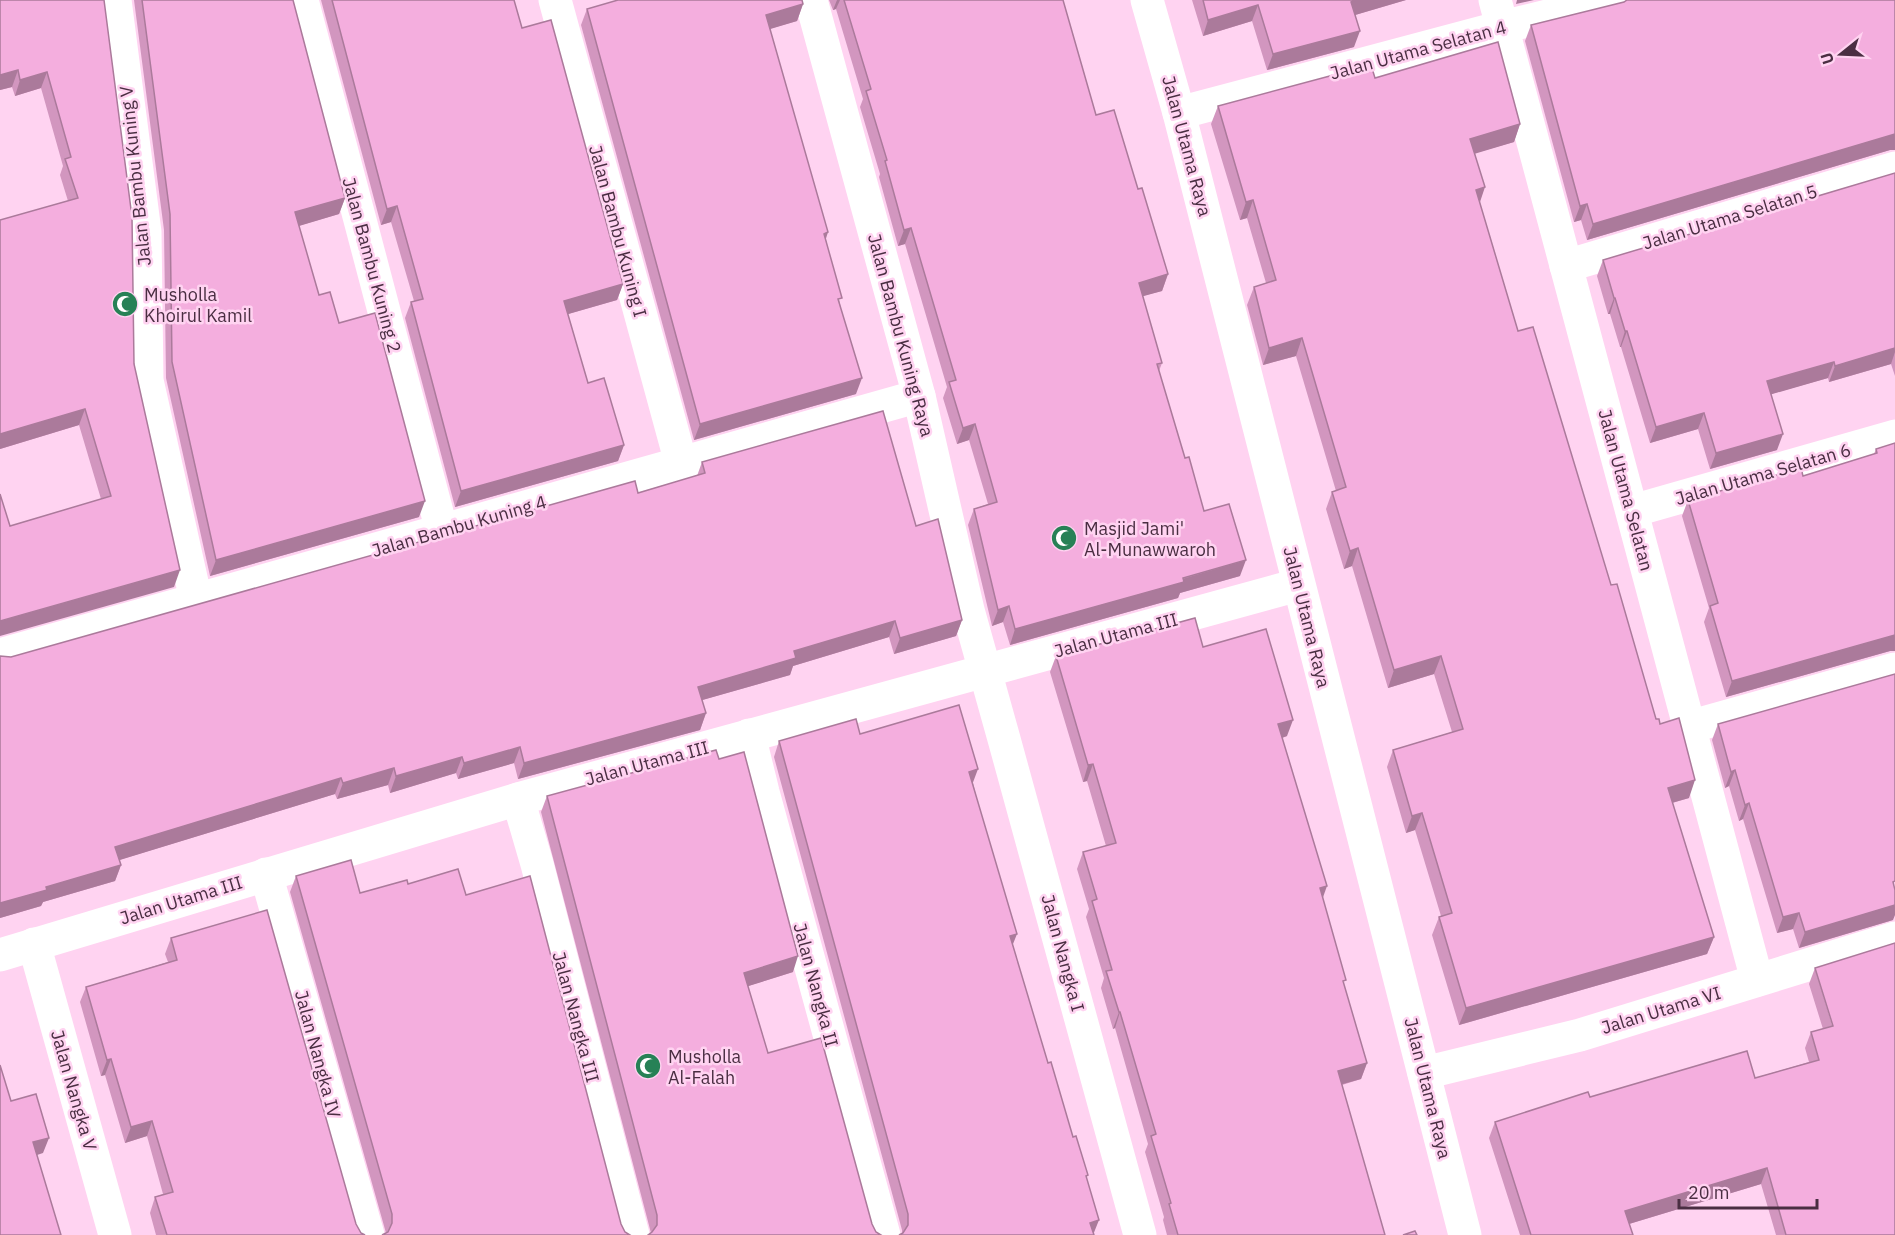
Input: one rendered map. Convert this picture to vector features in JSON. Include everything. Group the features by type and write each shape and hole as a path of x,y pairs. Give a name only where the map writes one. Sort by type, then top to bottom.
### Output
{"street":[{"name":"Jalan Bambu Kuning V","path":"115,0 145,232 147,380 196,600"},
{"name":"Jalan Bambu Kuning 2","path":"302,0 442,531"},
{"name":"Jalan Bambu Kuning I","path":"555,0 681,463"},
{"name":"Jalan Bambu Kuning Raya","path":"811,0 919,396 984,671"},
{"name":"Jalan Utama Raya","path":"1147,0 1179,113 1465,1235"},
{"name":"Jalan Utama Selatan 4","path":"1179,113 1225,102 1498,13 1613,0"},
{"name":"Jalan Utama Selatan","path":"1498,13 1757,980"},
{"name":"Jalan Utama Selatan 5","path":"1566,266 1895,168"},
{"name":"Jalan Bambu Kuning 4","path":"0,655 919,396"},
{"name":"Jalan Utama Selatan 6","path":"1632,511 1895,436"},
{"name":"Jalan Utama III","path":"0,955 518,799 1298,585"},
{"path":"1689,728 1895,669"},
{"name":"Jalan Nangka I","path":"984,671 1140,1235"},
{"name":"Jalan Nangka II","path":"749,735 885,1235"},
{"name":"Jalan Nangka III","path":"518,799 633,1235"},
{"name":"Jalan Nangka IV","path":"266,874 368,1235"},
{"name":"Jalan Utama VI","path":"1424,1073 1580,1035 1895,938"},
{"name":"Jalan Nangka V","path":"34,944 115,1235"}],"building":[{"path":"0,0 104,0 132,217 134,364 180,570 0,621 0,494 10,526 111,496 85,409 0,434 0,220 78,198 65,159 71,157 47,72 20,80 18,70 0,75"},
{"path":"142,0 293,0 345,198 295,212 319,295 330,292 339,323 375,313 425,501 216,560 172,362 170,214"},
{"path":"332,0 514,0 522,28 551,20 623,284 564,301 588,383 604,378 624,445 461,491 411,302 423,299 397,206 387,209"},
{"path":"618,0 802,0 803,4 766,15 828,232 824,234 842,298 838,299 862,378 700,424 587,9"},
{"path":"844,0 1063,0 1096,115 1114,110 1138,189 1142,188 1168,274 1139,283 1162,363 1157,364 1185,458 1189,457 1204,511 1229,504 1246,560 1183,578 1184,582 1015,629 1009,606 998,610 974,509 997,502 975,424 963,428 949,382 956,380 911,228 904,230 885,161 887,160 866,91 871,89"},
{"path":"1203,0 1356,0 1351,2 1360,31 1273,54 1258,5 1208,20"},
{"path":"1627,0 1895,0 1895,134 1593,224 1587,204 1580,206 1531,25"},
{"path":"1498,42 1520,124 1470,139 1485,187 1476,190 1518,331 1533,327 1611,585 1617,584 1656,719 1659,719 1660,724 1679,718 1695,780 1668,788 1714,937 1466,1008 1439,917 1452,913 1422,813 1412,816 1393,750 1463,729 1441,656 1394,670 1358,548 1350,551 1332,492 1346,487 1302,338 1269,348 1254,287 1276,280 1253,200 1246,202 1218,106 1371,65 1375,78"},
{"path":"1895,173 1895,348 1835,366 1834,362 1767,381 1783,434 1716,453 1704,413 1656,427 1603,260"},
{"path":"883,411 916,526 938,519 962,620 900,638 895,621 794,651 796,658 698,687 706,713 524,763 520,747 464,763 462,757 396,776 394,768 343,783 341,778 115,847 121,865 0,903 0,656 11,657 635,481 638,493 705,473 702,462"},
{"path":"1895,443 1895,635 1732,681 1710,606 1718,603 1688,500 1801,468 1803,476 1877,453 1876,449"},
{"path":"1195,618 1203,647 1266,629 1293,720 1278,724 1327,886 1320,888 1346,980 1343,981 1367,1063 1338,1071 1385,1235 1178,1235 1151,1136 1156,1134 1106,971 1112,970 1092,901 1097,899 1083,852 1116,843 1093,764 1088,765 1056,656"},
{"path":"1895,674 1895,881 1893,882 1895,905 1805,932 1799,913 1783,917 1749,803 1745,805 1735,770 1731,772 1718,724"},
{"path":"959,705 978,769 969,772 1017,934 1010,936 1048,1063 1051,1062 1073,1137 1076,1136 1088,1175 1086,1176 1099,1220 1090,1223 1094,1235 899,1235 908,1225 908,1214 779,741 856,719 860,734"},
{"path":"716,750 719,759 744,752 798,956 744,973 768,1053 821,1038 872,1224 876,1232 881,1235 648,1235 657,1225 657,1215 547,796"},
{"path":"351,860 360,893 407,880 408,884 458,869 466,895 530,876 621,1224 625,1232 630,1235 382,1235 388,1232 392,1223 392,1214 296,876"},
{"path":"267,910 356,1224 361,1233 365,1235 167,1235 155,1197 173,1192 152,1121 131,1127 111,1059 107,1060 86,987 177,960 171,938"},
{"path":"1895,943 1895,1235 1786,1235 1767,1168 1625,1211 1633,1235 1531,1235 1495,1122 1588,1092 1590,1097 1747,1051 1755,1078 1819,1060 1811,1032 1833,1026 1815,968"},
{"path":"0,1065 11,1101 36,1094 49,1138 33,1142 61,1235 0,1235"},
{"path":"1415,1231 1417,1235 1403,1235"}],"place":[{"name":"Musholla Khoirul Kamil","path":"125,304"},
{"name":"Masjid Jami' Al-Munawwaroh","path":"1064,538"},
{"name":"Musholla Al-Falah","path":"648,1066"}]}
